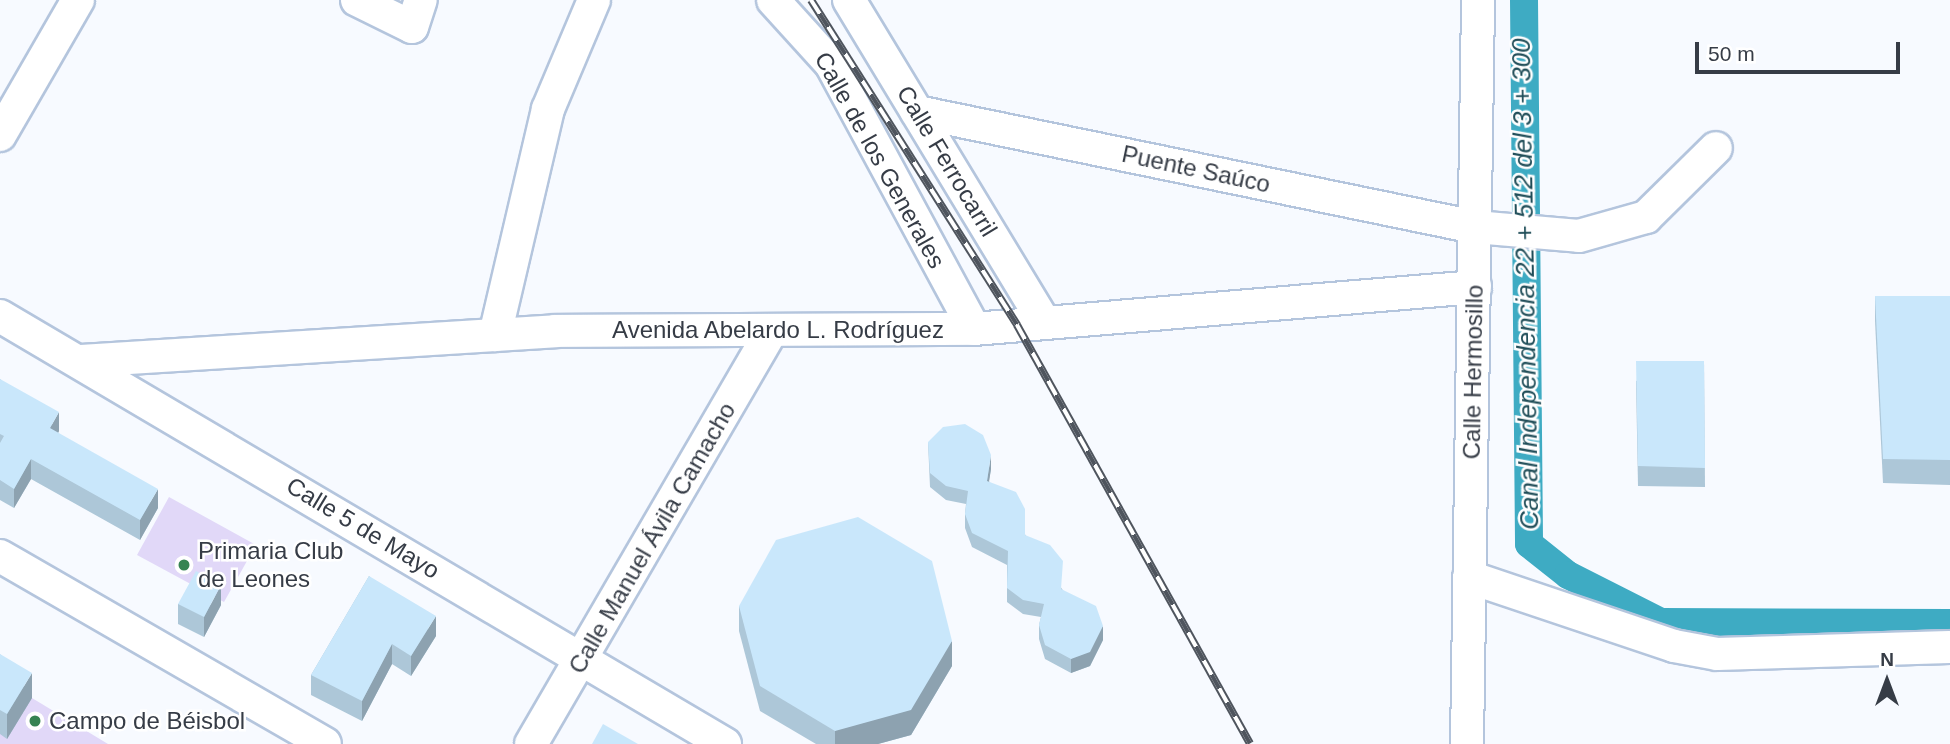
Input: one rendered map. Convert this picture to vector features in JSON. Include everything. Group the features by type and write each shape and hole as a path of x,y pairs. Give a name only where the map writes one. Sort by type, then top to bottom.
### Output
{"street":[{"path":"0,135 78,0"},
{"path":"357,0 412,27 421,0"},
{"path":"495,334 548,109 594,0"},
{"name":"Calle de los Generales","path":"773,0 831,64 974,329"},
{"name":"Calle Ferrocarril","path":"849,0 1044,322"},
{"name":"Calle Hermosillo","path":"1467,744 1477,227 1478,0"},
{"name":"Puente Saúco","path":"917,112 1477,227 1579,236 1646,217 1716,148"},
{"name":"Avenida Abelardo L. Rodríguez","path":"81,361 495,334 974,329 1475,286"},
{"name":"Calle 5 de Mayo","path":"0,316 81,361 724,744"},
{"name":"Calle Manuel Ávila Camacho","path":"531,744 583,659 771,331"},
{"path":"0,556 325,744"},
{"path":"1469,577 1674,646 1717,654 1950,647"}],"shaded area":[{"path":"169,497 256,545 224,602 137,555"},
{"name":"Campo de Béisbol","path":"0,679 32,698 108,744 0,744"}],"building":[{"path":"1875,296 1950,296 1950,460 1883,459"},
{"path":"1636,361 1704,361 1705,468 1638,466"},
{"path":"0,379 59,412 50,428 158,489 140,520 31,459 14,489 0,480 0,443 4,436 0,434"},
{"path":"965,424 983,435 991,455 987,481 1016,492 1025,509 1025,535 1050,545 1063,561 1061,589 1096,606 1103,626 1090,652 1071,659 1045,645 1039,625 1044,604 1023,600 1007,588 1008,551 972,533 965,514 968,491 946,486 930,473 928,442 943,427"},
{"path":"858,517 932,561 952,641 911,710 835,731 760,686 739,606 776,540"},
{"path":"196,571 221,585 204,617 178,604"},
{"path":"369,576 436,616 411,656 392,644 362,701 311,675"},
{"path":"0,654 32,673 7,714 0,710"},
{"path":"603,724 638,744 592,744"}],"waterway":[{"name":"Canal Independencia 22 + 512 del 3 + 300","path":"1524,0 1529,544 1568,575 1661,622 1950,623"}],"railway":[{"path":"811,0 1017,325 1250,744"}],"place":[{"name":"Primaria Club de Leones","path":"184,565"},
{"name":"Campo de Béisbol","path":"35,721"}]}
